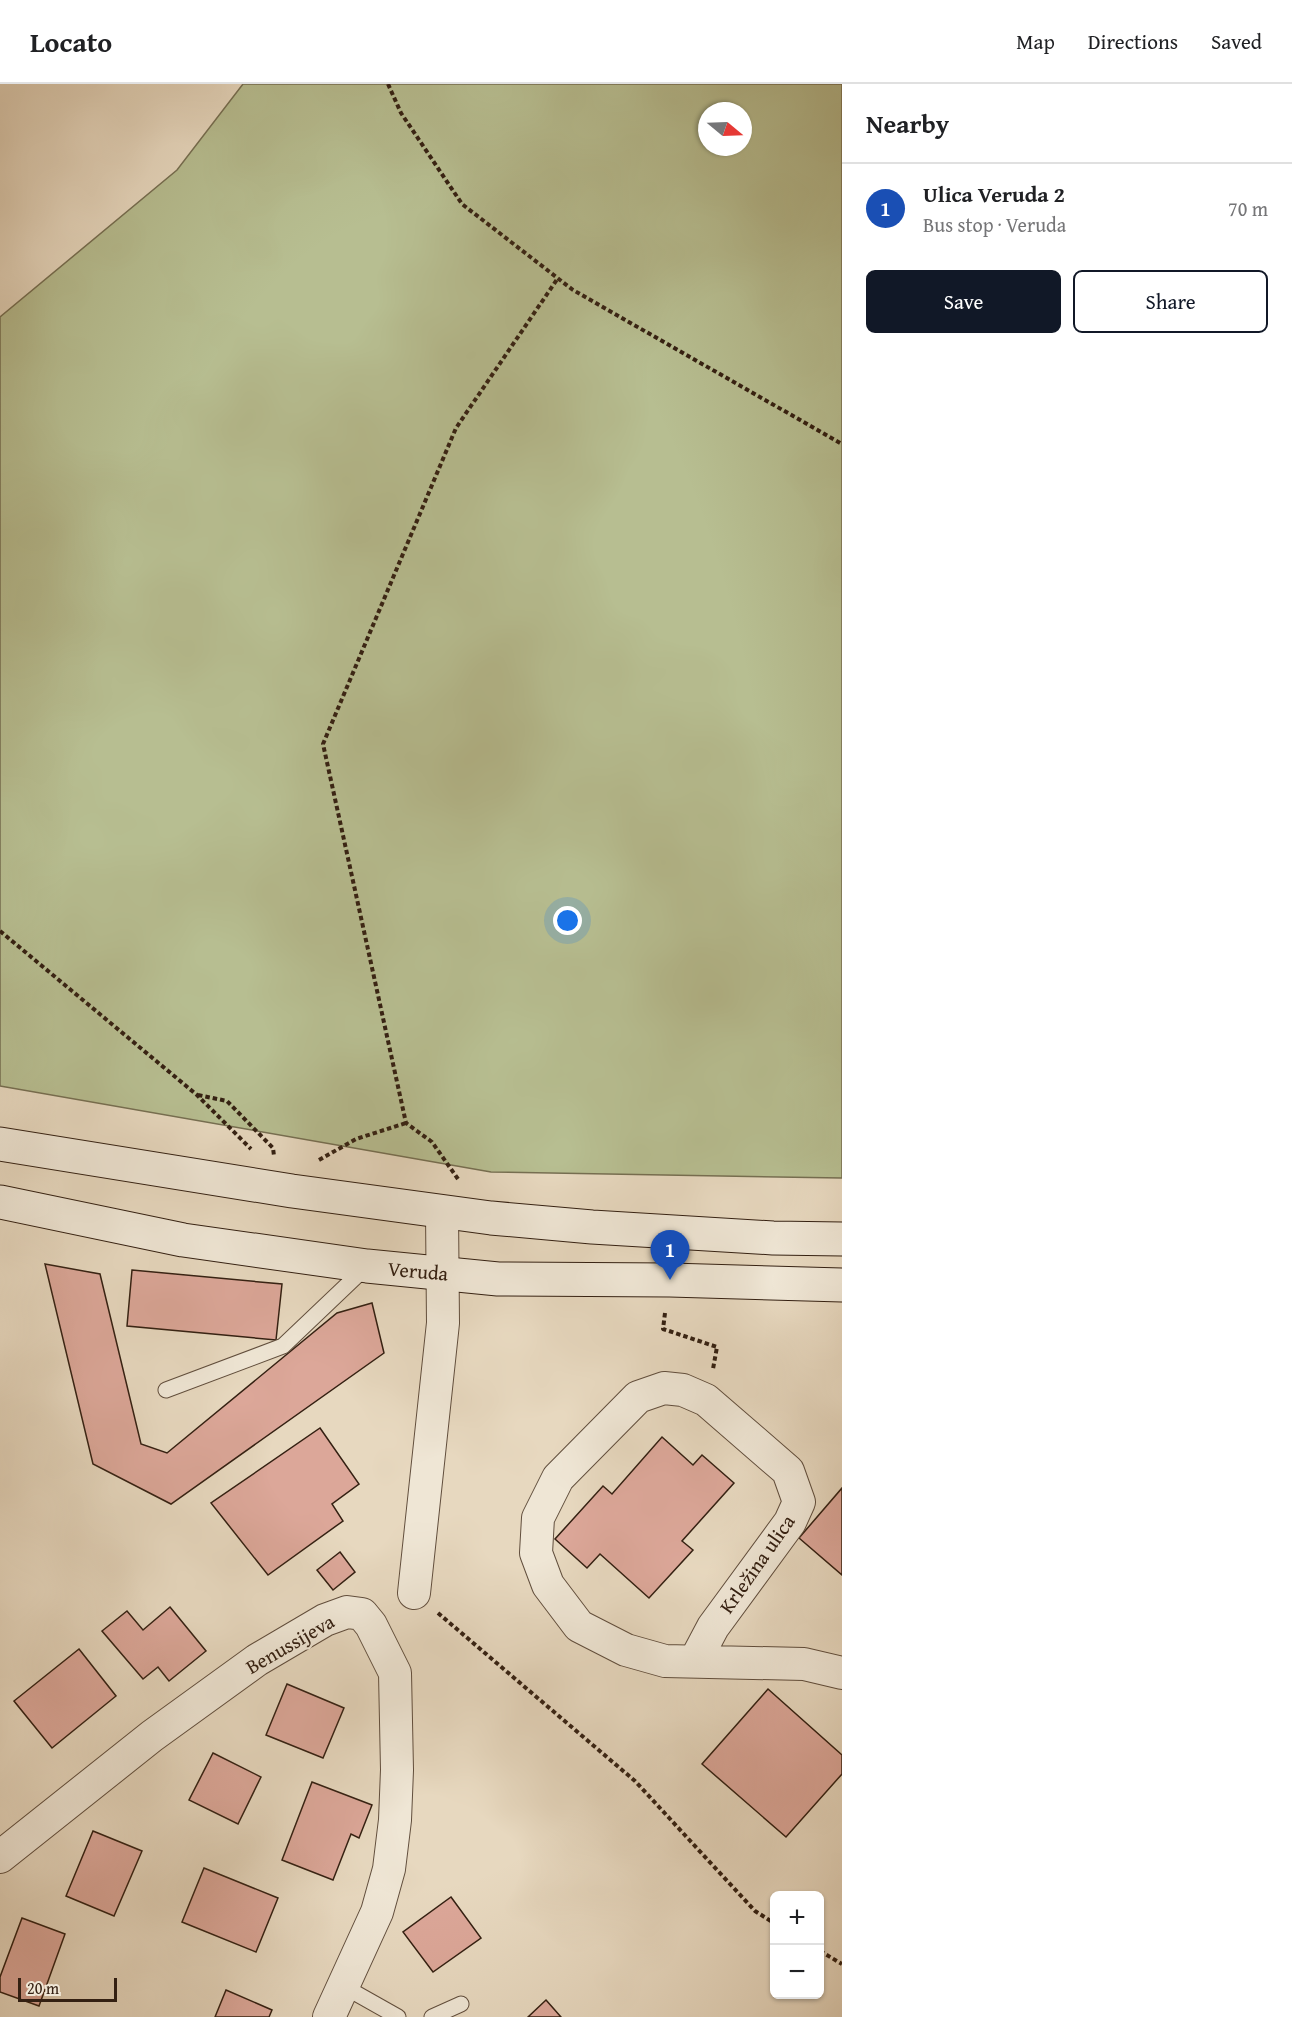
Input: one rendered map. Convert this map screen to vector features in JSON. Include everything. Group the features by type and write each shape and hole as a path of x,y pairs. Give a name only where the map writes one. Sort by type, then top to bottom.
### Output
{"main road":[{"path":"0,1144 292,1191 454,1213 603,1228 773,1238 842,1239"},
{"name":"Veruda","path":"0,1202 183,1240 367,1266 442,1274 498,1279 670,1280 842,1285"}],"street":[{"path":"414,1593 443,1323 442,1274 454,1213"},
{"name":"Krležina ulica","path":"695,1661 713,1627 790,1522 799,1502 788,1471 706,1400 683,1390 664,1388 638,1397 558,1478 538,1518 536,1553 548,1585 579,1626 626,1650 666,1661 804,1664 842,1672"},
{"name":"Benussijeva","path":"0,1857 152,1736 257,1660 325,1620 347,1612 362,1614 376,1633 395,1673 397,1770 395,1820 389,1869 377,1912 329,2017"}],"lane":[{"path":"166,1390 283,1346 367,1266"},
{"path":"343,1986 398,2017"},
{"path":"432,2017 461,2004"}],"path":[{"path":"388,84 401,113 462,204 573,290 842,444"},
{"path":"454,1213 458,1178 432,1142 406,1123 323,744 456,429 558,278"},
{"path":"0,931 197,1095 252,1150"},
{"path":"197,1095 227,1101 273,1148 275,1174 292,1191 322,1158 356,1139 406,1123"},
{"path":"670,1280 663,1329 717,1347 706,1400"},
{"path":"414,1593 635,1781 755,1911 770,1920"},
{"path":"824,1954 842,1964"}],"green space":[{"path":"243,84 842,84 842,1178 491,1172 0,1086 0,317 177,170"}],"building":[{"path":"45,1264 100,1274 141,1444 167,1453 337,1313 372,1303 384,1353 171,1504 93,1464"},
{"path":"132,1270 282,1284 276,1340 127,1326"},
{"path":"320,1428 359,1484 332,1504 343,1521 268,1575 211,1503"},
{"path":"662,1437 693,1465 702,1455 734,1483 682,1541 693,1550 649,1598 600,1554 587,1568 555,1539 603,1486 612,1494"},
{"path":"842,1488 842,1575 799,1538"},
{"path":"340,1552 355,1572 333,1590 317,1570"},
{"path":"170,1607 206,1651 169,1681 158,1667 143,1679 102,1631 127,1611 143,1630"},
{"path":"79,1649 116,1696 52,1748 14,1701"},
{"path":"287,1684 344,1708 323,1758 266,1735"},
{"path":"768,1689 842,1755 842,1774 786,1837 702,1764"},
{"path":"213,1753 261,1777 238,1824 189,1800"},
{"path":"312,1782 372,1805 359,1838 351,1834 333,1880 282,1860"},
{"path":"93,1831 142,1851 114,1916 66,1896"},
{"path":"204,1868 278,1898 256,1952 182,1922"},
{"path":"451,1897 481,1938 433,1972 403,1932"},
{"path":"22,1918 65,1934 39,2006 0,1992 0,1977"},
{"path":"226,1990 272,2010 269,2017 215,2017"},
{"path":"546,2000 561,2017 528,2017"}],"place":[{"name":"Ulica Veruda 2","path":"670,1280"}]}
